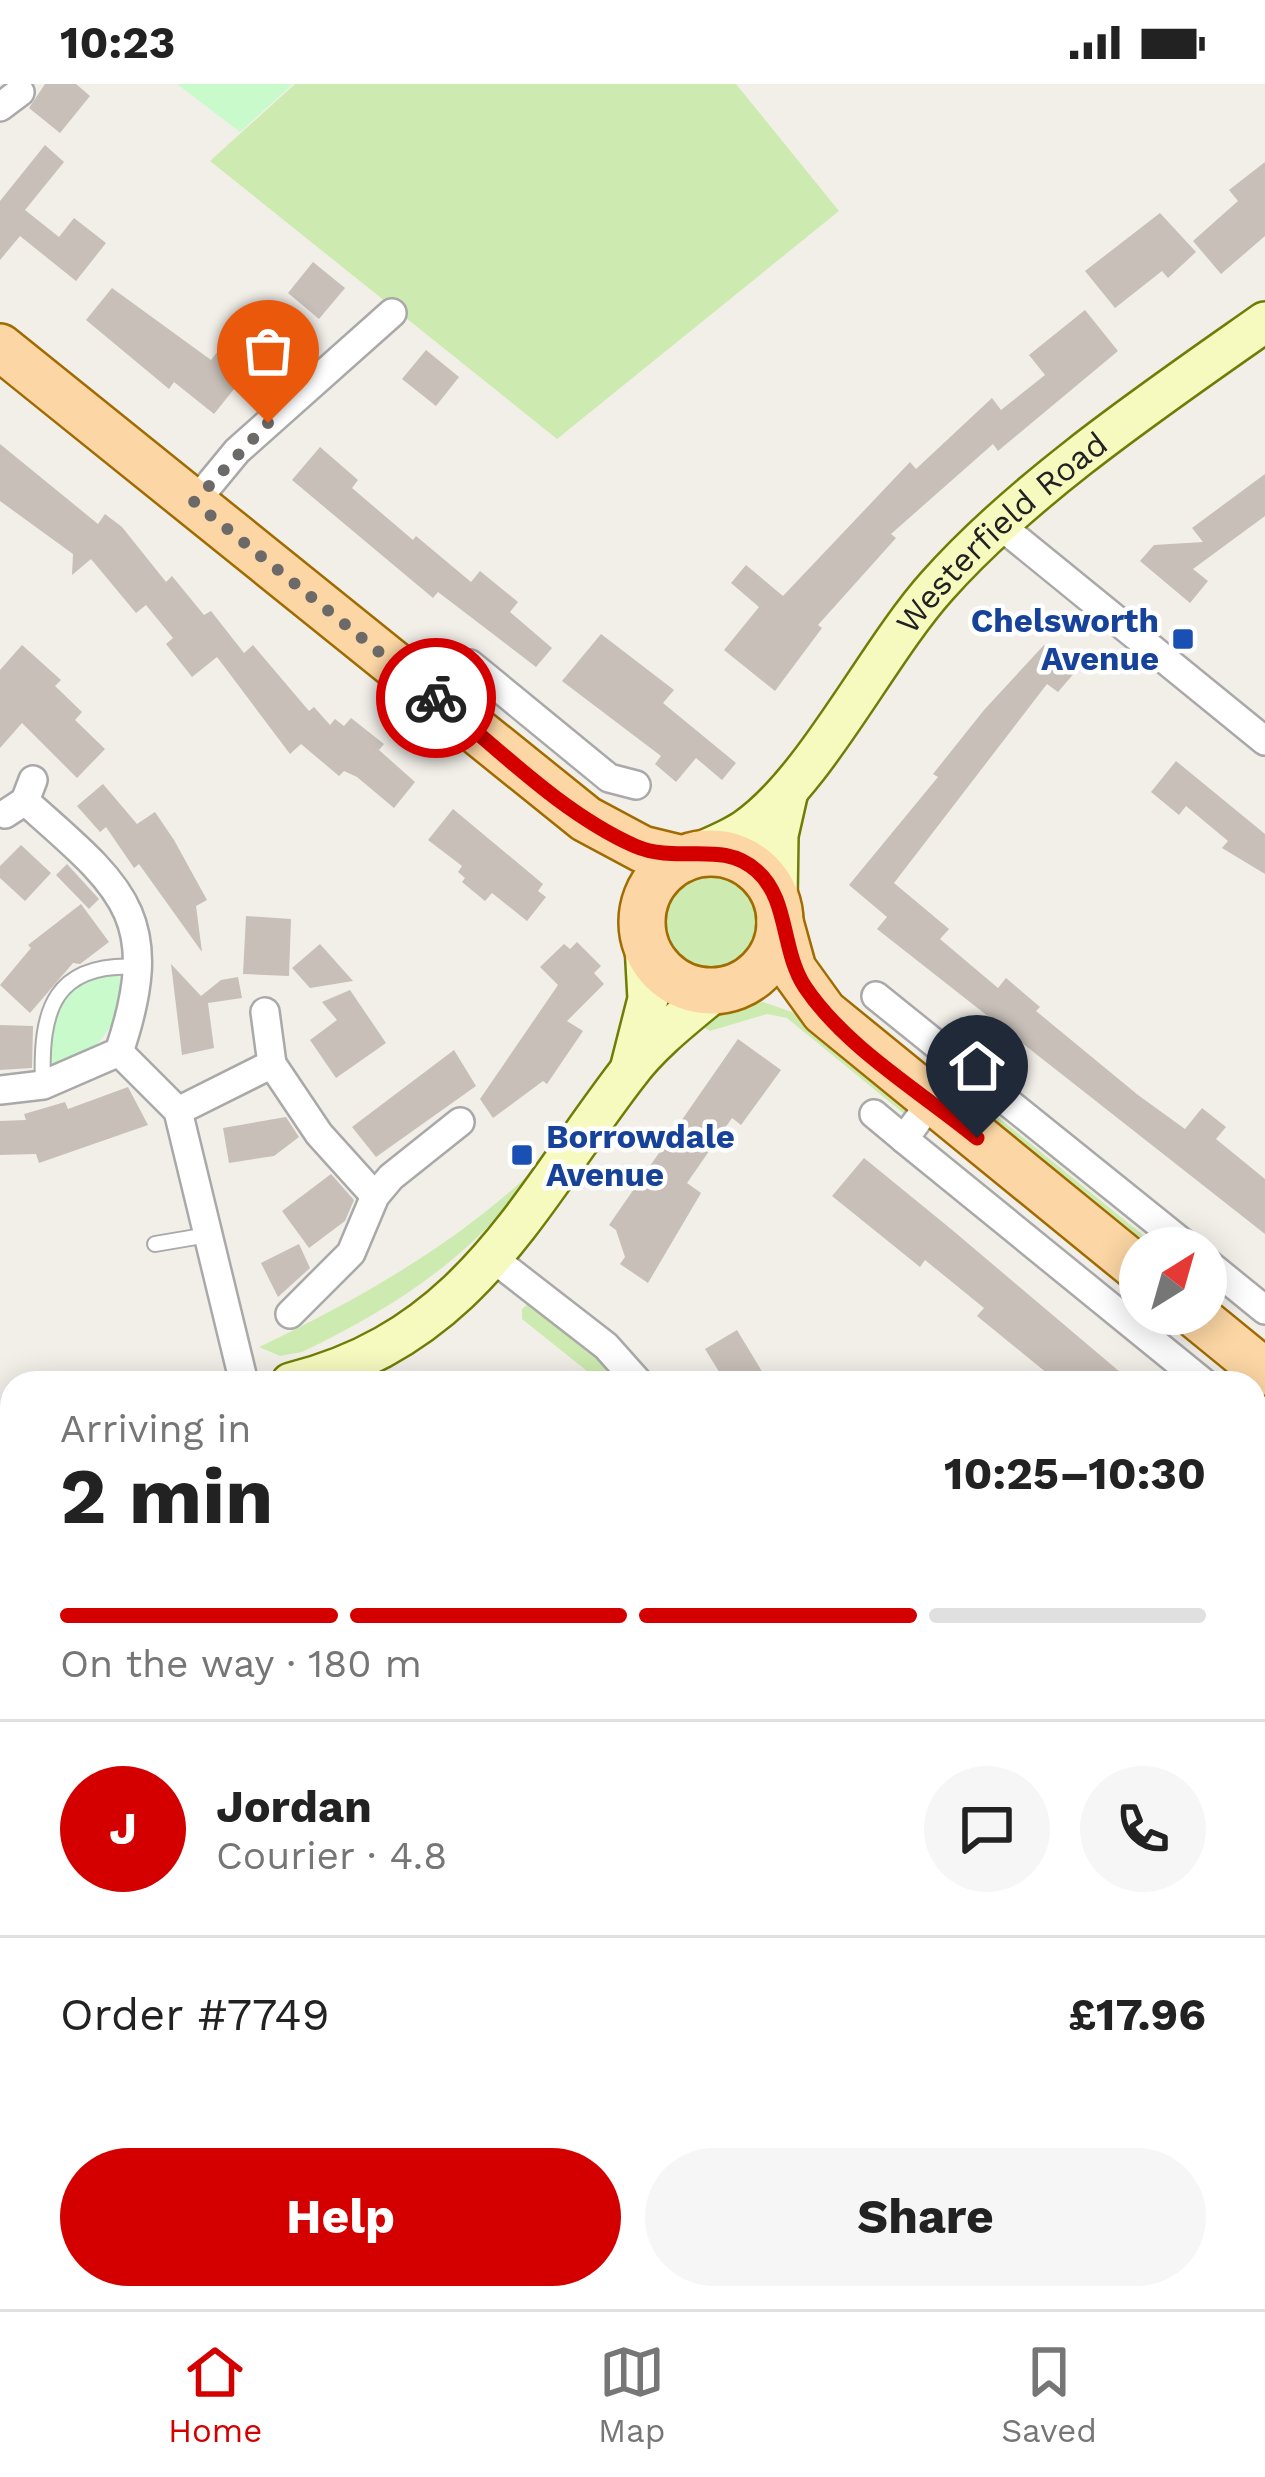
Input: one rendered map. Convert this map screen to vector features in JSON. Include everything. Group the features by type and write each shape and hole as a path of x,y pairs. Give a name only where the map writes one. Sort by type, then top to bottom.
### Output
{"main road":[{"name":"Westerfield Road","path":"689,856 742,832 788,791 905,625 1000,526 1112,434 1265,322"},
{"path":"0,347 575,811 642,849 736,857 767,881 793,969 824,1012 1119,1253"},
{"name":"Westerfield Road","path":"778,911 778,835 788,791"},
{"path":"575,811 615,866 644,936 672,979 726,989 776,989 824,1012"},
{"path":"630,1070 648,999 644,936 651,887 689,856"},
{"path":"322,1371 382,1348 494,1259 630,1070 726,989 765,965 778,911"},
{"path":"1227,1326 1258,1337"}],"street":[{"path":"194,502 238,451 392,313"},
{"path":"1000,526 1265,741"},
{"path":"454,712 477,670 619,784 636,785"},
{"path":"575,811 596,767"},
{"path":"21,798 91,860 122,896 140,968 119,1052"},
{"path":"876,996 1163,1227"},
{"path":"265,1012 272,1064 320,1135 375,1196"},
{"path":"887,1065 914,1026"},
{"path":"0,1090 43,1084 119,1052"},
{"path":"119,1052 178,1112 241,1371"},
{"path":"178,1112 272,1064"},
{"path":"904,1139 932,1101"},
{"path":"874,1114 1189,1371"},
{"path":"290,1314 351,1252 375,1196 460,1122"},
{"path":"1064,1268 1094,1232"},
{"path":"494,1259 606,1346 628,1371"},
{"path":"1227,1292 1258,1337"}],"lane":[{"path":"43,1084 40,1035 46,1009 85,972 140,968"},
{"path":"155,1244 208,1235"}],"green space":[{"path":"177,84 293,84 240,132"},
{"path":"295,84 736,84 839,211 557,439 210,161"},
{"path":"709,872 727,875 743,886 754,902 754,938 743,954 727,965 709,968 691,965 675,954 664,938 661,920 664,902 675,886 691,875"},
{"path":"98,973 115,973 127,986 109,1029 80,1055 49,1064 58,1010 71,992"},
{"path":"763,1002 792,1012 914,1110 908,1117 787,1018 767,1014 710,1031 698,1024 731,1005"},
{"path":"978,1101 1133,1227 1119,1227 972,1108"},
{"path":"536,1168 460,1253 402,1297 302,1352 280,1356 259,1347 405,1268 473,1221"},
{"path":"530,1302 611,1371 587,1371 522,1319 522,1309"}],"building":[{"path":"45,84 76,84 90,96 60,133 29,108"},
{"path":"45,145 64,162 25,210 59,237 74,218 106,243 76,281 20,236 0,260 0,201"},
{"path":"1265,162 1265,236 1221,274 1193,241 1238,201 1229,190"},
{"path":"1160,213 1196,252 1168,278 1162,271 1115,308 1085,271"},
{"path":"313,262 345,288 319,319 288,293"},
{"path":"112,288 211,360 218,351 246,374 214,414 174,382 169,389 86,320"},
{"path":"1085,310 1118,351 998,451 993,444 891,534 896,538 818,625 822,628 775,691 724,650 759,607 731,583 746,565 783,596 910,462 916,469 992,398 1001,410 1045,375 1029,355"},
{"path":"426,350 459,377 436,406 402,379"},
{"path":"0,444 98,524 105,514 122,527 166,582 172,576 204,615 211,611 244,653 253,645 309,711 314,707 330,725 335,719 344,726 351,718 384,744 379,750 415,782 394,808 357,777 344,771 339,776 301,744 290,754 217,657 192,677 166,644 173,638 146,605 136,613 91,559 72,575 73,554 0,501"},
{"path":"320,447 358,480 352,488 413,540 416,536 471,582 480,571 518,602 510,612 552,648 536,667 438,592 433,598 292,480"},
{"path":"1265,474 1265,516 1193,569 1208,581 1190,603 1140,561 1154,545 1203,542 1192,528"},
{"path":"601,634 674,690 663,703 736,763 722,780 696,758 676,782 655,764 661,756 562,681"},
{"path":"22,645 61,680 55,686 82,712 75,720 105,749 77,778 22,723 0,748 0,670"},
{"path":"1044,645 1076,671 1058,692 1047,684 894,883 949,929 940,939 998,988 1006,978 1040,1007 1036,1011 1138,1095 1185,1129 1202,1108 1226,1127 1216,1139 1265,1179 1265,1234 877,929 887,917 849,885 938,777 933,774 984,710"},
{"path":"1176,761 1265,834 1265,874 1222,848 1228,841 1186,806 1179,815 1151,792"},
{"path":"103,784 137,824 155,812 174,840 207,900 196,906 202,952 139,864 134,868 106,827 100,832 77,806"},
{"path":"453,809 543,884 538,891 546,897 527,921 492,893 485,901 462,882 465,878 458,872 462,866 428,840"},
{"path":"21,845 51,873 25,901 0,878 0,866"},
{"path":"67,864 99,899 89,909 56,875"},
{"path":"81,904 109,942 80,964 73,963 30,1013 0,985 31,948 28,945"},
{"path":"246,916 291,919 289,976 243,974"},
{"path":"577,942 601,966 594,973 604,984 567,1021 583,1031 547,1084 543,1081 493,1118 480,1099 558,985 540,967 564,944 570,949"},
{"path":"320,944 353,981 310,988 292,968"},
{"path":"171,964 201,996 221,980 238,977 242,998 208,1003 214,1048 182,1055"},
{"path":"350,990 386,1043 336,1078 310,1040 337,1020 322,1002"},
{"path":"0,1025 33,1026 32,1068 0,1070"},
{"path":"738,1039 781,1070 741,1125 732,1118 687,1183 701,1193 648,1283 620,1264 625,1257 616,1230 609,1225"},
{"path":"454,1050 476,1086 376,1157 352,1127"},
{"path":"128,1087 148,1125 39,1163 36,1154 0,1155 0,1121 26,1120 24,1114 65,1102 68,1109"},
{"path":"286,1117 299,1137 274,1156 229,1163 223,1128"},
{"path":"864,1158 1119,1371 1044,1371 977,1316 984,1308 925,1260 920,1267 832,1196"},
{"path":"331,1174 354,1200 345,1221 309,1248 282,1211"},
{"path":"299,1244 310,1268 278,1297 261,1263"},
{"path":"737,1330 762,1371 719,1371 705,1349"}],"way so far":[{"path":"268,423 194,502 436,698"}],"place":[{"name":"Chelsworth Avenue","path":"1183,639"},
{"name":"Borrowdale Avenue","path":"522,1155"}],"route":[{"path":"436,698 586,819 629,843 683,859 716,853 753,867 777,900 793,969 824,1012 977,1138"}]}
